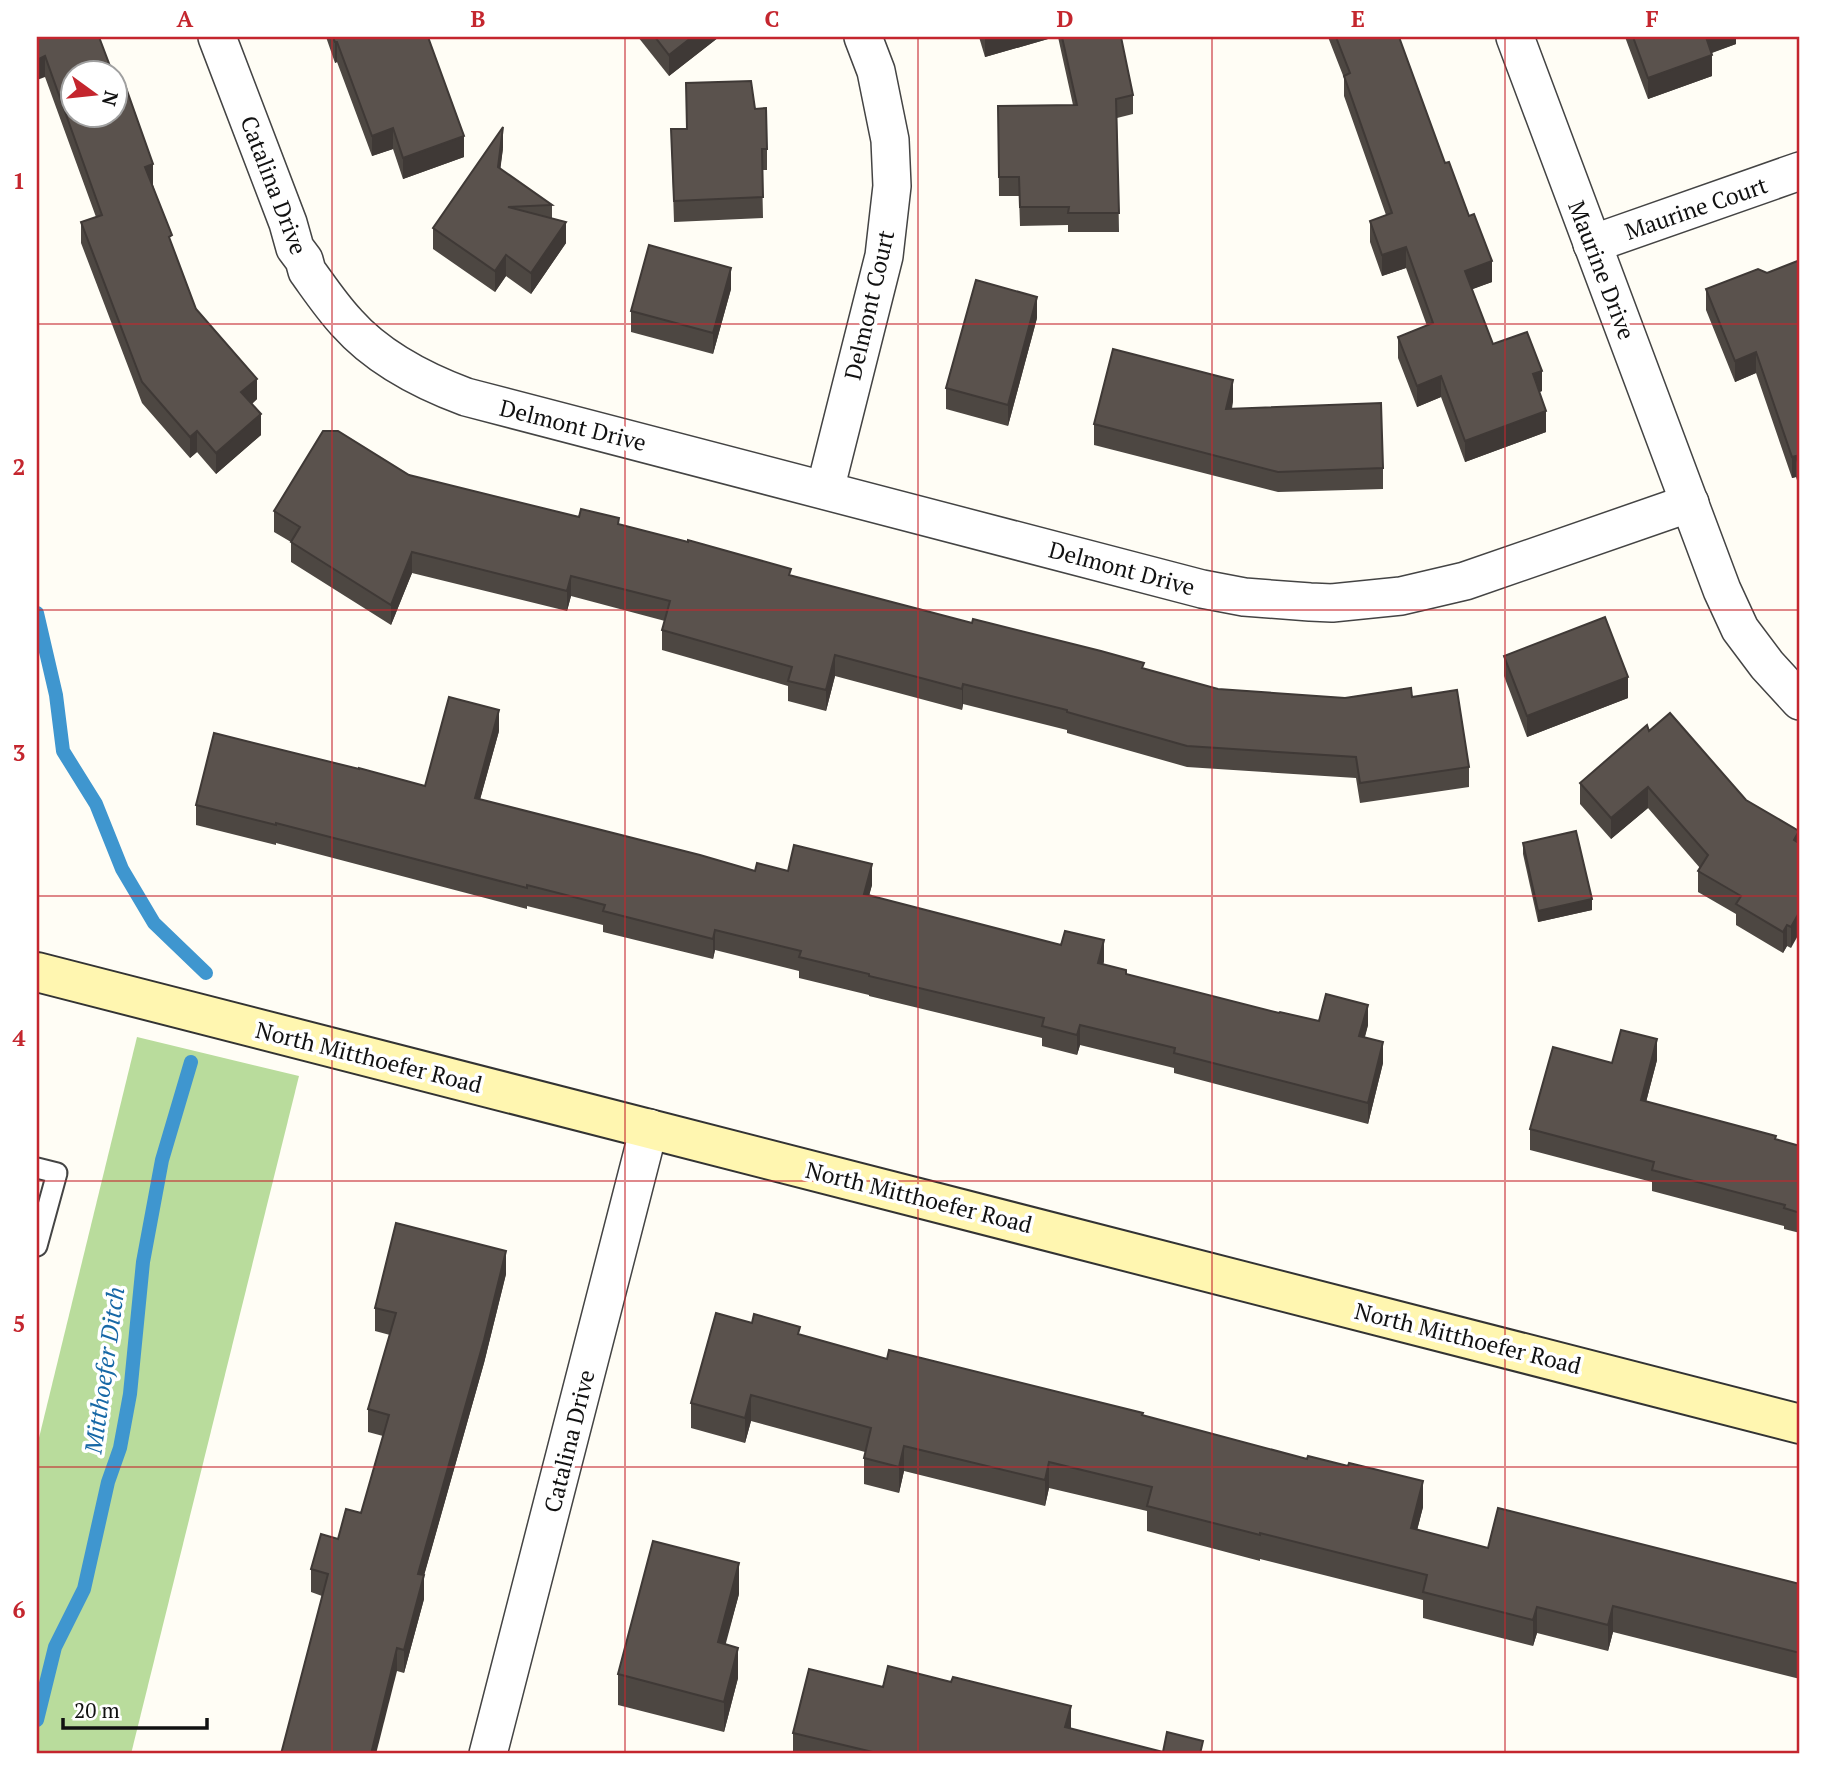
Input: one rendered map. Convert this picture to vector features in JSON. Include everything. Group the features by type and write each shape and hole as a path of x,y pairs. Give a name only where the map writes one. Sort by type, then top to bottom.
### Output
{"main road":[{"name":"North Mitthoefer Road","path":"37,972 1800,1424"}],"street":[{"name":"Catalina Drive","path":"217,37 295,247 307,271 348,324"},
{"name":"Delmont Court","path":"825,490 884,256 892,186 890,140 876,71 863,37"},
{"name":"Maurine Drive","path":"1515,37 1690,503"},
{"name":"Maurine Court","path":"1592,244 1800,171"},
{"name":"Delmont Drive","path":"348,324 403,368 466,397 1202,589 1266,600 1332,603 1401,596 1444,587 1690,503"},
{"path":"1690,503 1722,590 1740,629 1774,674 1800,701"},
{"name":"Catalina Drive","path":"488,1754 649,1128"}],"lane":[{"path":"37,1168 57,1173 37,1245"}],"green space":[{"path":"137,1037 299,1076 131,1754 37,1754 37,1446"}],"building":[{"path":"37,37 99,37 108,60 60,60 60,98 45,56 37,60"},
{"path":"333,37 428,37 464,136 403,158 393,128 372,136"},
{"path":"655,37 692,37 669,55"},
{"path":"1062,37 1121,37 1133,95 1116,99 1119,213 1068,213 1069,207 1020,207 1019,177 999,177 998,106 1077,105"},
{"path":"1336,37 1399,37 1445,163 1449,162 1469,216 1474,214 1492,261 1465,271 1493,344 1527,332 1542,371 1533,374 1546,411 1465,441 1441,376 1417,386 1398,337 1433,323 1406,247 1382,255 1370,221 1392,213 1344,76 1350,73"},
{"path":"1633,37 1706,37 1712,55 1648,78"},
{"path":"751,81 755,109 766,108 767,149 762,149 763,197 674,201 671,129 687,129 686,83"},
{"path":"130,99 153,164 145,167 172,235 169,237 196,309 257,379 241,392 261,414 216,453 197,431 190,437 142,382 81,222 102,215 72,130 130,130"},
{"path":"503,127 498,167 552,205 508,207 566,222 531,273 506,255 495,271 433,228"},
{"path":"649,245 731,268 713,333 631,311"},
{"path":"1800,260 1800,469 1796,456 1792,457 1756,352 1735,361 1706,289 1758,269 1767,273"},
{"path":"976,280 1037,297 1008,405 946,388"},
{"path":"1113,349 1233,380 1226,409 1381,403 1383,468 1278,472 1094,424"},
{"path":"323,431 338,431 409,475 579,517 581,509 619,518 618,524 688,540 791,569 789,575 972,623 973,619 1101,651 1144,663 1142,668 1218,689 1345,698 1411,688 1412,697 1457,690 1469,767 1360,783 1356,757 1187,746 1067,710 963,684 962,689 835,655 826,690 788,681 792,667 662,630 670,601 571,576 567,591 412,552 391,605 291,542 300,527 274,511"},
{"path":"1605,617 1628,677 1527,716 1504,656"},
{"path":"449,697 499,710 475,798 755,871 757,863 788,871 794,845 872,864 864,894 1061,945 1065,931 1104,940 1098,963 1126,970 1126,974 1279,1013 1319,1021 1326,994 1368,1005 1359,1036 1383,1042 1368,1103 1174,1053 1175,1048 1080,1025 1077,1035 1042,1026 1044,1018 799,957 801,951 715,930 713,939 603,911 605,905 196,805 214,733 425,786"},
{"path":"1670,713 1746,800 1799,831 1794,840 1800,844 1800,911 1791,927 1787,925 1783,932 1736,904 1741,896 1698,871 1708,855 1648,787 1611,818 1580,783 1647,725 1649,731"},
{"path":"1576,831 1592,899 1538,911 1523,843"},
{"path":"1621,1030 1657,1039 1641,1100 1776,1136 1775,1139 1800,1146 1800,1213 1784,1208 1785,1205 1652,1170 1654,1162 1530,1129 1553,1047 1612,1063"},
{"path":"396,1223 506,1251 484,1340 418,1574 424,1575 404,1650 397,1648 371,1754 281,1754 328,1574 311,1569 321,1534 338,1539 346,1509 361,1513 389,1415 368,1409 396,1313 375,1308"},
{"path":"716,1313 752,1323 754,1314 800,1327 798,1334 887,1359 889,1350 1143,1413 1142,1415 1307,1459 1308,1456 1348,1466 1349,1463 1423,1481 1411,1528 1488,1548 1498,1508 1800,1584 1800,1653 1613,1606 1608,1625 1537,1607 1533,1620 1423,1592 1427,1575 1147,1506 1152,1487 1049,1462 1045,1480 904,1446 899,1467 864,1458 871,1428 751,1395 745,1418 691,1403"},
{"path":"653,1541 739,1563 718,1642 738,1648 724,1702 618,1674"},
{"path":"888,1666 951,1682 953,1677 1071,1706 1065,1727 1163,1752 1167,1732 1203,1741 1200,1754 881,1754 793,1733 809,1669 883,1687"}],"waterway":[{"name":"Mitthoefer Ditch","path":"37,613 56,695 63,751 96,804 122,869 154,923 206,973"},
{"name":"Mitthoefer Ditch","path":"37,1720 55,1647 84,1589 108,1482 120,1448 130,1394 143,1262 162,1160 191,1062"}]}
